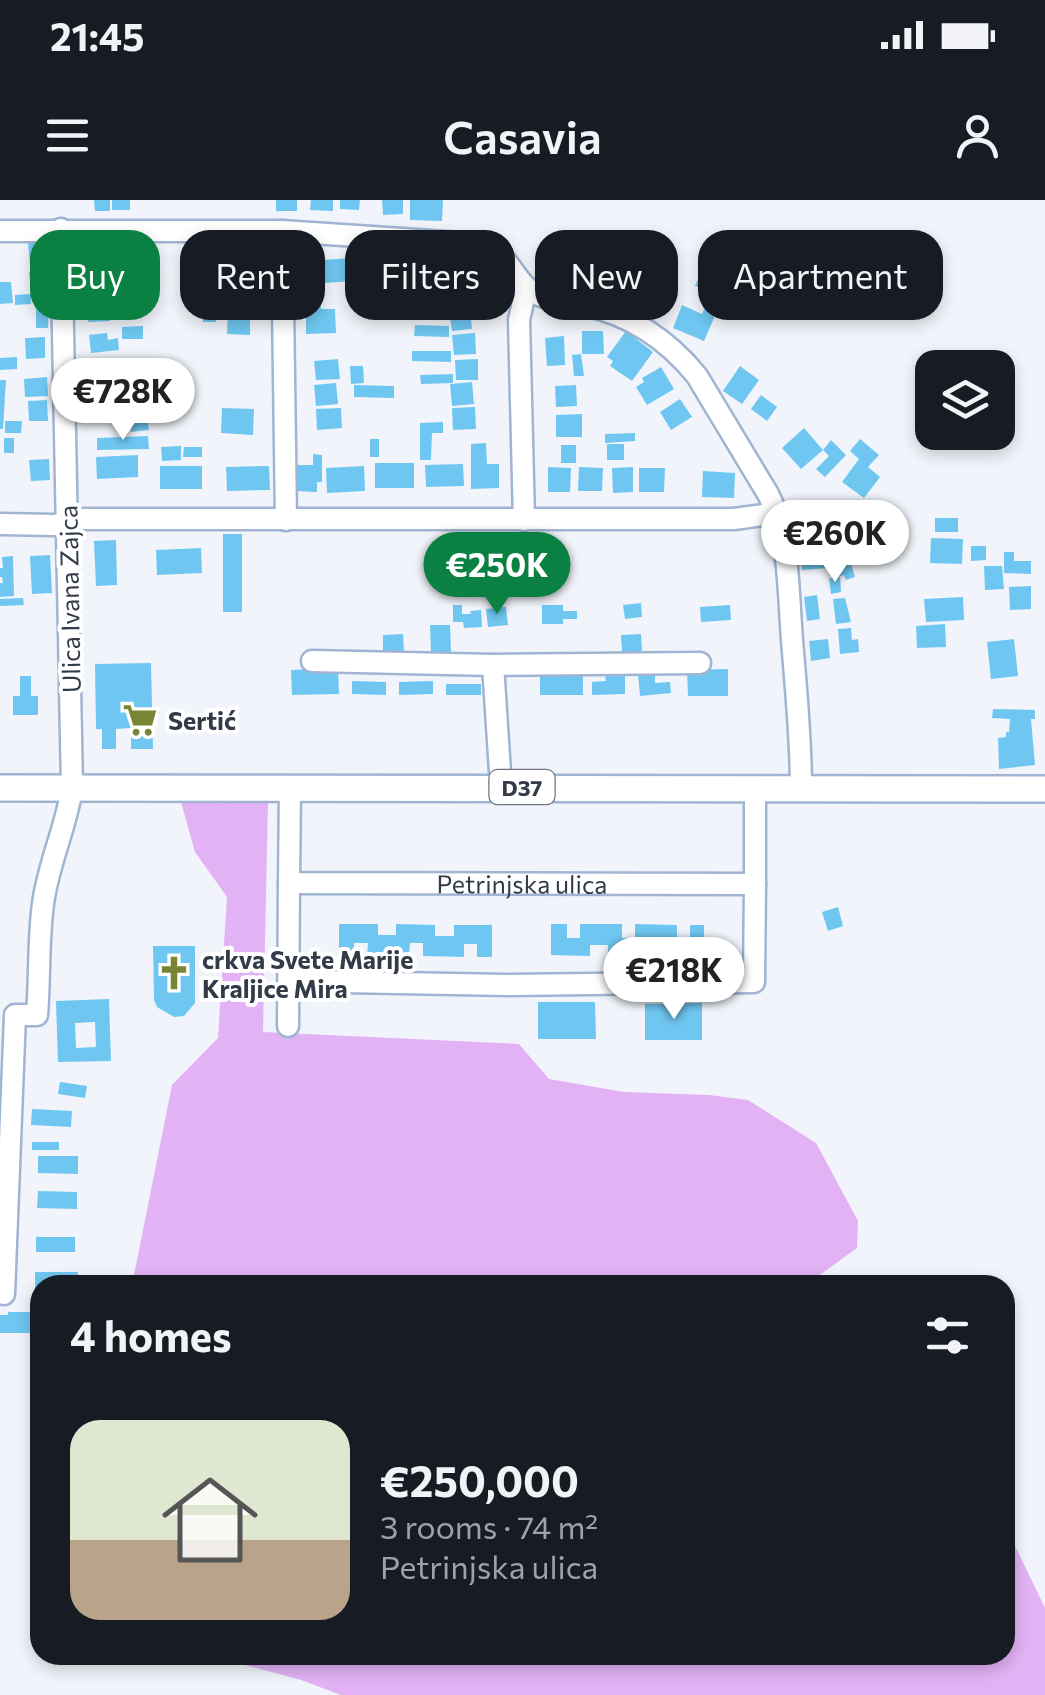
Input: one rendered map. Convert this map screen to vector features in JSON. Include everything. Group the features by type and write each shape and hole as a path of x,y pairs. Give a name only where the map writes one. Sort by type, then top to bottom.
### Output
{"main road":[{"name":"D37","path":"0,788 1045,788"}],"street":[{"path":"0,230 30,230"},
{"path":"325,234 486,246 507,260 526,289 544,298 618,315 648,330 697,376 776,511 785,553 801,788"},
{"path":"524,520 519,320 526,289"},
{"name":"Ulica Ivana Zajca","path":"8,1015 36,1016 42,905 72,788 63,320"},
{"path":"283,320 286,520"},
{"path":"0,524 55,525 82,519 734,519 776,511"},
{"path":"312,661 700,664"},
{"path":"493,664 501,787"},
{"path":"288,1026 290,788"},
{"path":"289,981 754,982 755,788"},
{"name":"Petrinjska ulica","path":"289,883 755,884"},
{"path":"4,1294 8,1015"}],"shaded area":[{"path":"181,802 268,802 263,1032 519,1044 549,1079 624,1092 748,1100 816,1143 858,1221 857,1248 820,1275 134,1275 172,1085 218,1038 227,897 195,852"},
{"path":"1015,1546 1045,1608 1045,1695 341,1695 245,1665 1015,1665"}],"building":[{"path":"94,200 110,200 110,211 95,211"},
{"path":"112,200 130,200 130,210 112,210"},
{"path":"276,200 297,200 297,211 276,211"},
{"path":"311,200 333,200 333,211 310,210"},
{"path":"340,200 360,200 359,210 340,209"},
{"path":"382,200 403,200 403,214 383,215"},
{"path":"410,200 443,200 442,221 410,220"},
{"path":"345,258 345,281 325,283 325,260"},
{"path":"0,282 11,282 13,303 0,304"},
{"path":"30,294 30,304 15,305 15,295"},
{"path":"682,305 698,312 698,320 713,320 704,341 673,328"},
{"path":"325,309 335,309 336,333 306,334 306,320 325,320"},
{"path":"36,320 48,320 48,328 36,328"},
{"path":"228,320 250,320 250,335 227,334"},
{"path":"450,320 471,320 472,329 452,331"},
{"path":"415,325 449,326 449,337 414,336"},
{"path":"143,326 143,339 122,339 122,327"},
{"path":"582,331 603,331 604,354 582,354"},
{"path":"626,331 653,352 632,381 610,366 613,361 607,357"},
{"path":"107,333 108,340 118,338 119,350 91,353 89,335"},
{"path":"475,333 476,354 454,355 452,335"},
{"path":"564,336 565,365 547,366 545,338"},
{"path":"45,337 45,358 26,359 25,338"},
{"path":"412,351 451,351 451,362 412,361"},
{"path":"581,354 584,376 574,376 572,355"},
{"path":"17,357 17,369 0,370 0,358"},
{"path":"338,359 340,379 316,380 314,361"},
{"path":"478,359 478,380 456,380 455,360"},
{"path":"350,366 363,366 364,383 351,384"},
{"path":"740,366 759,380 742,404 723,391"},
{"path":"661,367 674,389 647,405 636,387 644,382 642,378"},
{"path":"105,373 107,395 92,396 89,374"},
{"path":"130,374 132,396 120,397 118,375"},
{"path":"143,374 145,395 135,396 133,375"},
{"path":"453,374 453,383 421,384 420,375"},
{"path":"47,377 48,396 25,397 24,379"},
{"path":"0,380 6,380 3,429 0,429"},
{"path":"472,382 474,404 452,406 450,384"},
{"path":"336,383 338,404 316,406 314,385"},
{"path":"354,385 394,386 394,398 354,397"},
{"path":"576,385 577,406 556,407 555,386"},
{"path":"761,395 777,407 767,421 751,409"},
{"path":"103,398 104,420 92,421 90,399"},
{"path":"680,399 692,417 671,430 660,412"},
{"path":"47,400 48,421 29,421 28,401"},
{"path":"105,400 136,400 136,411 105,411"},
{"path":"475,407 476,429 453,430 452,408"},
{"path":"222,408 254,409 253,435 221,433"},
{"path":"341,408 342,428 317,430 316,409"},
{"path":"582,414 582,437 556,437 556,415"},
{"path":"147,415 149,430 131,432 130,416"},
{"path":"5,421 22,421 21,433 5,433"},
{"path":"443,422 443,433 432,433 431,460 420,460 420,423"},
{"path":"804,428 823,450 801,469 782,448"},
{"path":"635,433 635,441 605,443 605,434"},
{"path":"148,436 149,449 97,450 97,438"},
{"path":"4,438 14,438 14,453 4,453"},
{"path":"370,439 379,439 379,457 370,457"},
{"path":"860,439 879,455 868,467 880,477 864,498 842,482 859,459 850,451"},
{"path":"831,440 846,455 825,477 816,469 829,456 823,450"},
{"path":"486,443 487,464 499,464 499,488 471,489 471,444"},
{"path":"607,444 624,444 624,460 607,460"},
{"path":"561,445 576,445 576,463 561,463"},
{"path":"181,446 181,460 162,461 161,447"},
{"path":"184,447 202,447 202,457 183,457"},
{"path":"313,454 322,455 322,482 317,482 317,492 296,491 297,465 313,465"},
{"path":"138,455 138,477 97,479 96,457"},
{"path":"49,459 50,480 31,481 29,460"},
{"path":"375,463 414,463 414,488 375,488"},
{"path":"463,464 464,486 426,487 425,465"},
{"path":"160,466 202,466 202,489 160,489"},
{"path":"269,466 270,490 227,491 226,467"},
{"path":"364,466 365,491 327,493 326,468"},
{"path":"548,467 571,468 570,492 548,492"},
{"path":"579,467 603,468 602,491 578,491"},
{"path":"633,467 633,492 613,493 612,468"},
{"path":"639,468 665,468 664,492 639,492"},
{"path":"703,471 735,473 734,498 702,497"},
{"path":"935,518 958,518 958,532 935,532"},
{"path":"818,528 820,549 826,548 828,568 802,570 798,530"},
{"path":"223,534 242,534 242,612 223,612"},
{"path":"931,538 963,539 962,564 930,563"},
{"path":"116,540 117,585 96,586 94,541"},
{"path":"971,546 986,546 986,560 971,561"},
{"path":"201,548 202,573 157,575 156,550"},
{"path":"1004,552 1014,552 1014,561 1031,561 1031,574 1004,573"},
{"path":"848,554 855,577 846,580 844,575 838,577 833,559"},
{"path":"50,555 52,593 32,594 30,556"},
{"path":"13,556 14,596 0,597 2,557"},
{"path":"984,566 1002,566 1004,589 985,590"},
{"path":"840,577 841,592 831,594 829,578"},
{"path":"1031,586 1031,609 1010,610 1009,587"},
{"path":"817,595 820,619 807,621 804,597"},
{"path":"963,597 964,620 926,622 924,599"},
{"path":"23,598 24,605 0,606 0,599"},
{"path":"845,598 851,622 836,624 833,599"},
{"path":"641,603 642,617 625,619 623,605"},
{"path":"453,605 462,605 462,614 481,610 482,627 464,628 463,622 453,622"},
{"path":"542,605 563,605 563,611 577,611 577,619 542,624"},
{"path":"730,605 731,620 701,622 700,607"},
{"path":"506,607 508,625 488,627 486,609"},
{"path":"945,624 946,647 917,648 916,626"},
{"path":"430,625 450,625 451,652 431,653"},
{"path":"851,628 852,640 858,639 859,652 840,654 838,629"},
{"path":"403,634 404,652 383,652 383,635"},
{"path":"641,634 642,651 622,653 621,635"},
{"path":"828,639 830,658 811,661 809,641"},
{"path":"1014,639 1018,676 991,679 987,642"},
{"path":"151,663 153,749 131,749 131,728 116,729 116,749 102,749 102,729 96,729 95,664"},
{"path":"338,668 339,694 292,695 291,670"},
{"path":"728,669 728,696 688,696 687,670"},
{"path":"540,671 583,671 583,695 540,695"},
{"path":"655,673 655,683 670,682 671,693 640,696 638,674"},
{"path":"625,674 625,694 592,695 592,682 606,681 605,675"},
{"path":"20,676 31,676 31,696 38,696 38,715 13,715 13,696 20,696"},
{"path":"352,681 386,682 386,695 352,694"},
{"path":"433,681 433,694 399,695 399,682"},
{"path":"446,684 481,684 481,695 446,695"},
{"path":"993,709 1035,710 1035,719 1031,719 1035,765 999,769 998,738 1006,737 1010,719 992,718"},
{"path":"838,907 843,926 828,931 822,912"},
{"path":"339,924 378,924 378,935 396,935 396,924 435,925 435,936 454,936 454,925 492,925 492,957 477,957 477,944 464,944 464,957 423,956 423,943 410,943 409,956 367,956 368,943 354,943 354,956 339,956"},
{"path":"551,924 567,924 567,938 580,938 580,924 622,924 622,938 635,938 635,924 677,925 677,938 690,938 690,925 704,925 704,956 666,956 666,946 648,946 648,956 608,956 608,945 590,945 590,956 551,955"},
{"name":"crkva Svete Marije Kraljice Mira","path":"153,946 195,946 195,1003 184,1016 174,1017 157,1007"},
{"path":"109,999 111,1061 58,1062 56,1001","holes":["95,1022 96,1047 76,1048 75,1023"]},
{"path":"538,1002 595,1002 596,1039 538,1039"},
{"path":"702,1003 702,1040 645,1040 645,1004"},
{"path":"60,1082 87,1086 85,1098 58,1094"},
{"path":"32,1109 72,1111 71,1127 31,1125"},
{"path":"32,1142 59,1142 59,1150 32,1150"},
{"path":"38,1156 78,1156 78,1174 38,1173"},
{"path":"38,1191 77,1192 77,1209 37,1208"},
{"path":"36,1237 75,1237 75,1252 36,1252"},
{"path":"35,1272 78,1272 78,1275"},
{"path":"30,1312 30,1333 0,1333 0,1315"}],"place":[{"name":"Sertić","path":"140,720"},
{"name":"crkva Svete Marije Kraljice Mira","path":"174,973"}]}
